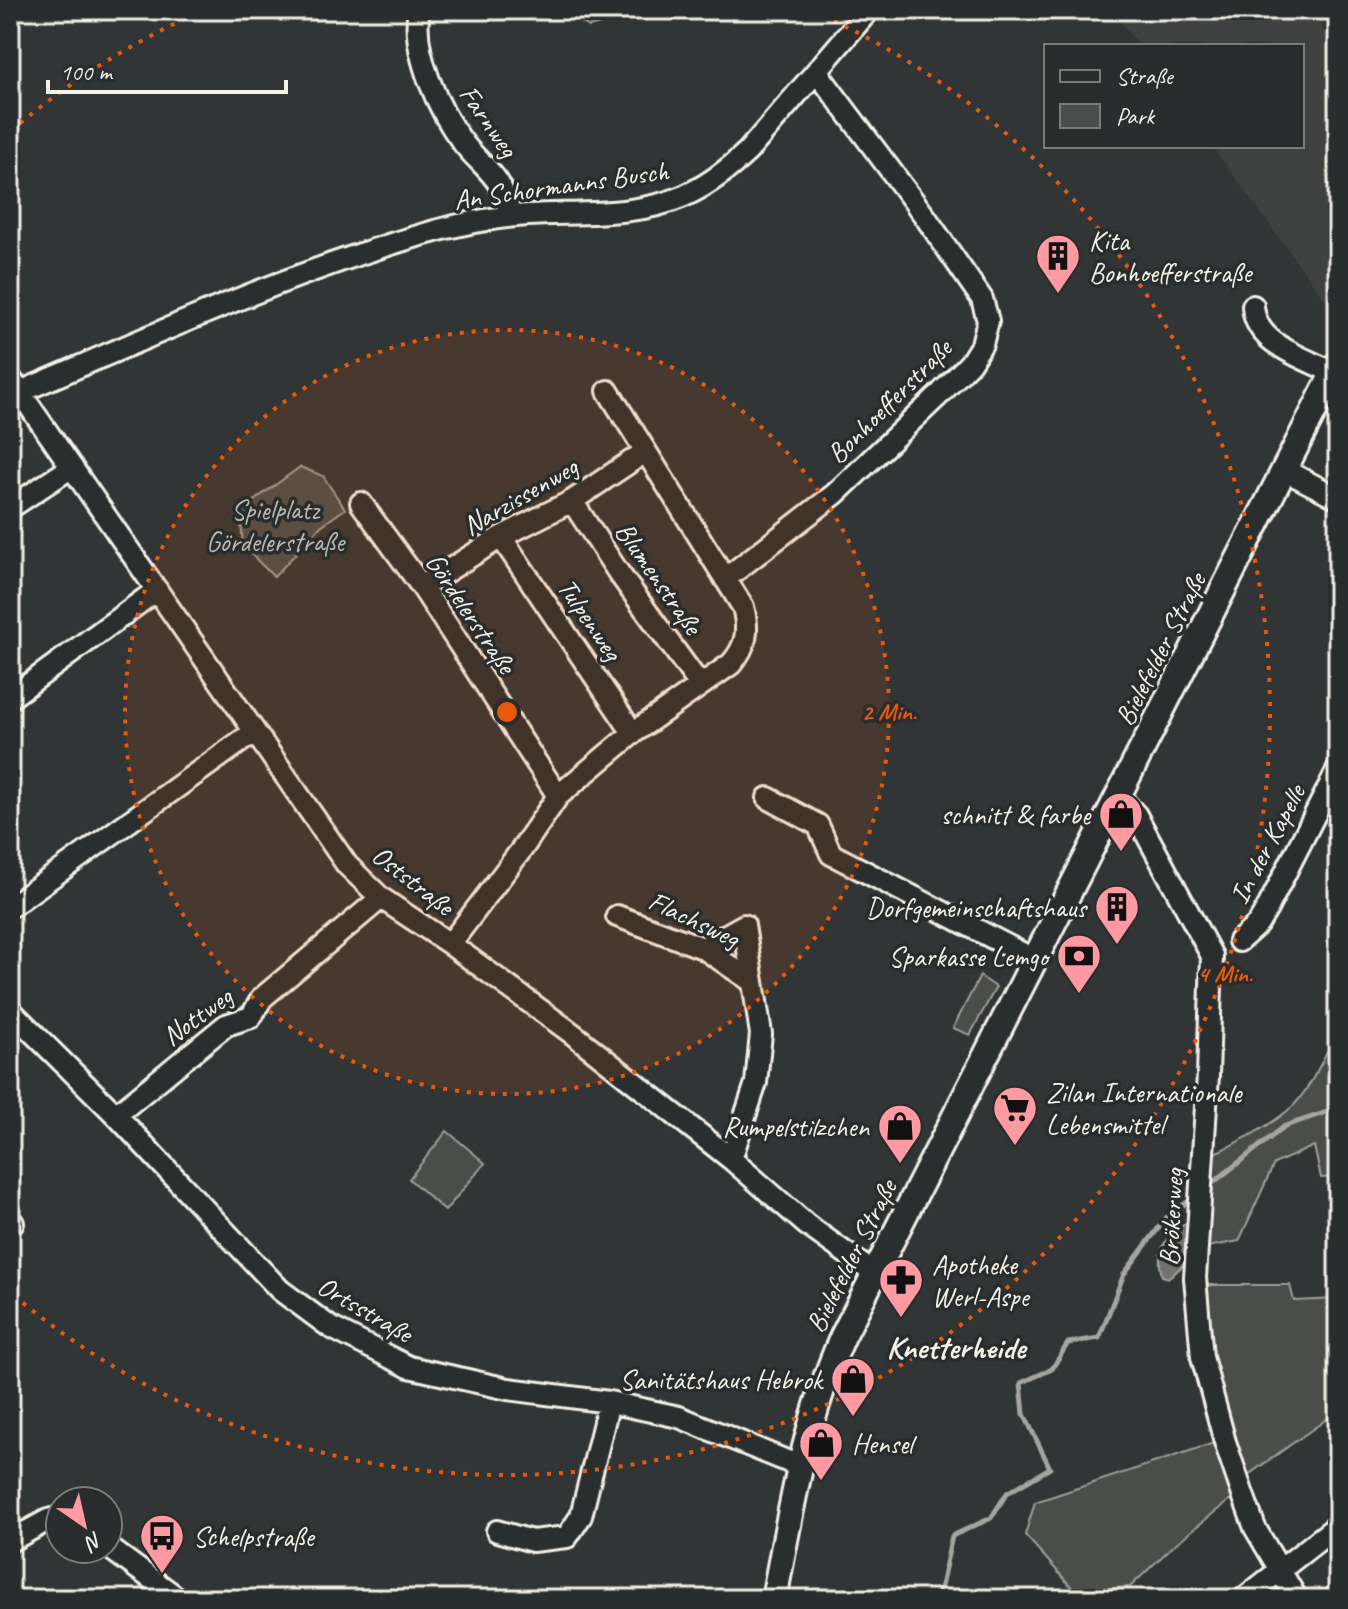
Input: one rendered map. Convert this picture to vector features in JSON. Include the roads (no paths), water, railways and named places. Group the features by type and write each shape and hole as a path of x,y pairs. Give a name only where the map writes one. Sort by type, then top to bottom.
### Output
{"main road":[{"name":"Bielefelder Straße","path":"774,1599 799,1466 825,1375 1336,369"}],"street":[{"name":"Farnweg","path":"419,10 421,50 440,110 498,183 511,216"},
{"name":"An Schormanns Busch","path":"15,385 242,298 422,234 511,216 626,210 683,196 719,176 748,151 869,10"},
{"name":"Bonhoefferstraße","path":"725,579 835,494 941,393 970,363 982,344 988,321 982,299 924,215 817,72"},
{"path":"1253,306 1254,322 1265,337 1336,369"},
{"name":"Oststraße","path":"15,385 347,865 381,898 573,1034 731,1159 807,1225 875,1274"},
{"path":"450,944 558,796 633,733 731,664 741,652 746,639 743,607 608,391"},
{"name":"Narzissenweg","path":"422,587 501,537 572,501 645,452"},
{"path":"10,508 72,467"},
{"path":"1284,470 1338,498"},
{"name":"Blumenstraße","path":"572,501 618,572 700,685"},
{"name":"Gördelerstraße","path":"361,503 422,587 558,796"},
{"name":"Tulpenweg","path":"501,537 633,733"},
{"path":"10,698 157,590"},
{"path":"10,907 254,732"},
{"name":"In der Kapelle","path":"1239,941 1258,924 1267,909 1338,769"},
{"name":"Brökerweg","path":"1118,796 1136,815 1212,956 1195,1278 1202,1357 1225,1442 1255,1528 1297,1599"},
{"path":"768,798 818,825 831,854 1035,960"},
{"name":"Nottweg","path":"116,1115 226,1025 251,1017 262,998 381,898"},
{"name":"Flachsweg","path":"617,916 703,948 753,982 761,1034 756,1083 731,1159"},
{"path":"703,948 744,925 753,982"},
{"name":"Ortsstraße","path":"10,1010 116,1115 280,1290 330,1327 409,1367 508,1389 609,1402 679,1417 799,1466"},
{"path":"497,1531 532,1541 567,1537 581,1516 609,1402"},
{"path":"10,1541 44,1522"},
{"path":"1243,1599 1338,1525"},
{"path":"124,1559 179,1599"}],"waterway":[{"path":"1209,1186 1285,1126 1336,1109"},
{"path":"933,1599 941,1586 952,1536 991,1518 1007,1493 1050,1468 1024,1414 1021,1383 1052,1369 1068,1343 1099,1338 1124,1274 1166,1218 1194,1197"}],"place":[{"name":"Kita Bonhoefferstraße","path":"1058,295"},
{"name":"schnitt & farbe","path":"1121,853"},
{"name":"Dorfgemeinschaftshaus","path":"1117,946"},
{"name":"Sparkasse Lemgo","path":"1079,995"},
{"name":"Zilan Internationale Lebensmittel","path":"1015,1147"},
{"name":"Rumpelstilzchen","path":"900,1165"},
{"name":"Apotheke Werl-Aspe","path":"901,1319"},
{"name":"Sanitätshaus Hebrok","path":"853,1418"},
{"name":"Hensel","path":"821,1482"},
{"name":"Schelpstraße","path":"162,1575"}],"district":[{"name":"Knetterheide","path":"956,1347"}],"park label":[{"name":"Spielplatz Gördelerstraße","path":"275,525"}]}
